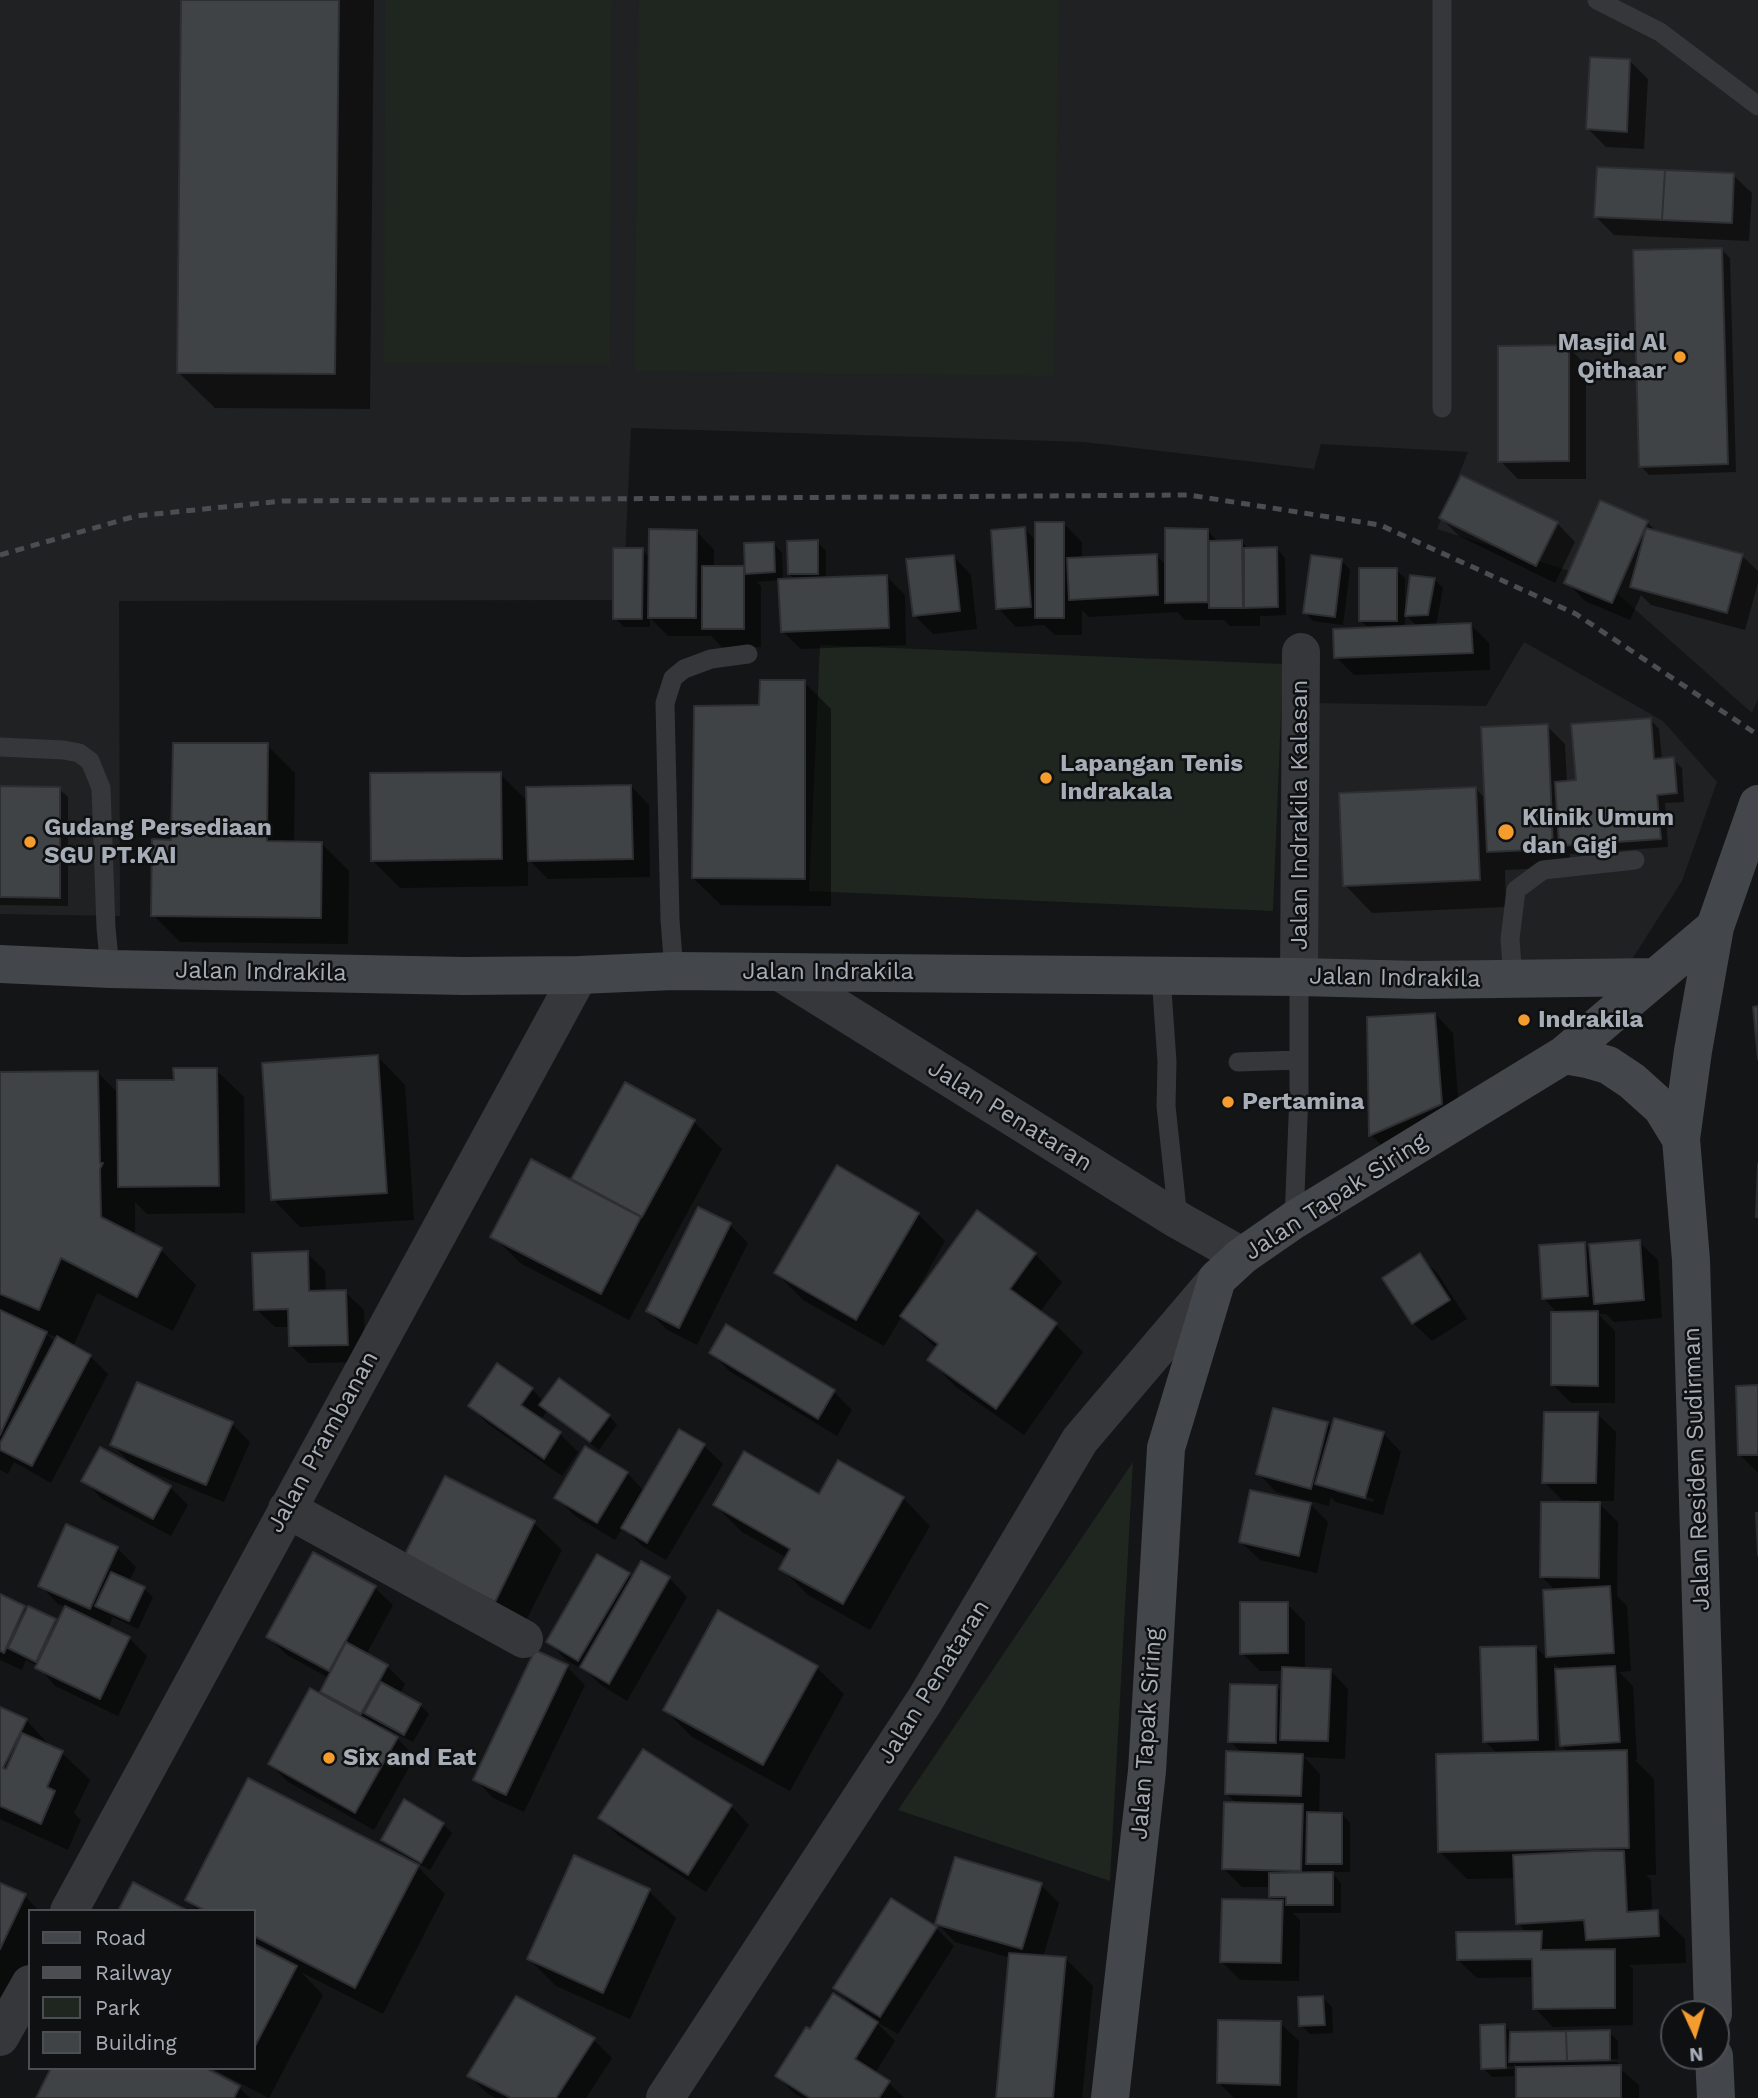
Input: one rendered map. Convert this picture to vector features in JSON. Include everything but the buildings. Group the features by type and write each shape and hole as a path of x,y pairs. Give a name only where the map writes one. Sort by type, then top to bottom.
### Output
{"street":[{"name":"Jalan Indrakila Kalasan","path":"1299,977 1301,652"},
{"path":"1715,927 1758,804"},
{"name":"Jalan Tapak Siring","path":"1110,2098 1147,1771 1166,1448 1230,1267 1294,1220 1564,1055 1715,927"},
{"name":"Jalan Residen Sudirman","path":"1713,2000 1691,1274 1681,1139 1715,927"},
{"name":"Jalan Indrakila","path":"0,964 110,969 464,976 674,971 1299,977 1419,981 1656,977"},
{"name":"Jalan Penataran","path":"665,2098 925,1700 1080,1440 1230,1267 1178,1220 780,972"},
{"name":"Jalan Prambanan","path":"70,1909 579,975"},
{"path":"1564,1055 1608,1065 1632,1081 1662,1108 1681,1139"},
{"path":"287,1509 524,1639"},
{"path":"0,2037 28,1988"},
{"path":"1715,2070 1716,2098"}],"lane":[{"path":"1442,0 1442,408"},
{"path":"1597,0 1660,32 1758,106"},
{"path":"674,971 670,920 665,703 673,678 684,669 711,659 748,654"},
{"path":"0,747 64,750 79,753 90,761 101,788 110,969"},
{"path":"1513,979 1510,939 1516,890 1543,870 1635,860"},
{"path":"1161,976 1172,1062 1166,1106 1178,1220"},
{"path":"1294,1220 1299,977"},
{"path":"1238,1062 1299,1060"}],"shaded area":[{"path":"0,0 1758,0 1758,699 1752,713 1604,582 1437,529 1468,452 1321,444 1314,469 1084,442 631,428 623,600 119,601 120,916 0,914"},
{"name":"Klinik Umum dan Gigi","path":"1524,642 1663,721 1717,782 1682,881 1629,964 1310,964 1315,703 1486,706"}],"green space":[{"path":"385,0 612,0 610,364 384,363"},
{"path":"639,0 1059,0 1054,376 634,371"},
{"name":"Lapangan Tenis Indrakala","path":"820,645 1283,664 1273,911 809,891"},
{"path":"1133,1462 1110,1881 898,1810"}],"railway":[{"path":"0,555 136,516 282,501 1189,495 1380,525 1576,614 1758,735"}],"place":[{"name":"Masjid Al Qithaar","path":"1680,357"},
{"name":"Lapangan Tenis Indrakala","path":"1046,778"},
{"name":"Klinik Umum dan Gigi","path":"1506,832"},
{"name":"Gudang Persediaan SGU PT.KAI","path":"30,842"},
{"name":"Indrakila","path":"1524,1020"},
{"name":"Pertamina","path":"1228,1102"},
{"name":"Six and Eat","path":"329,1758"}]}
